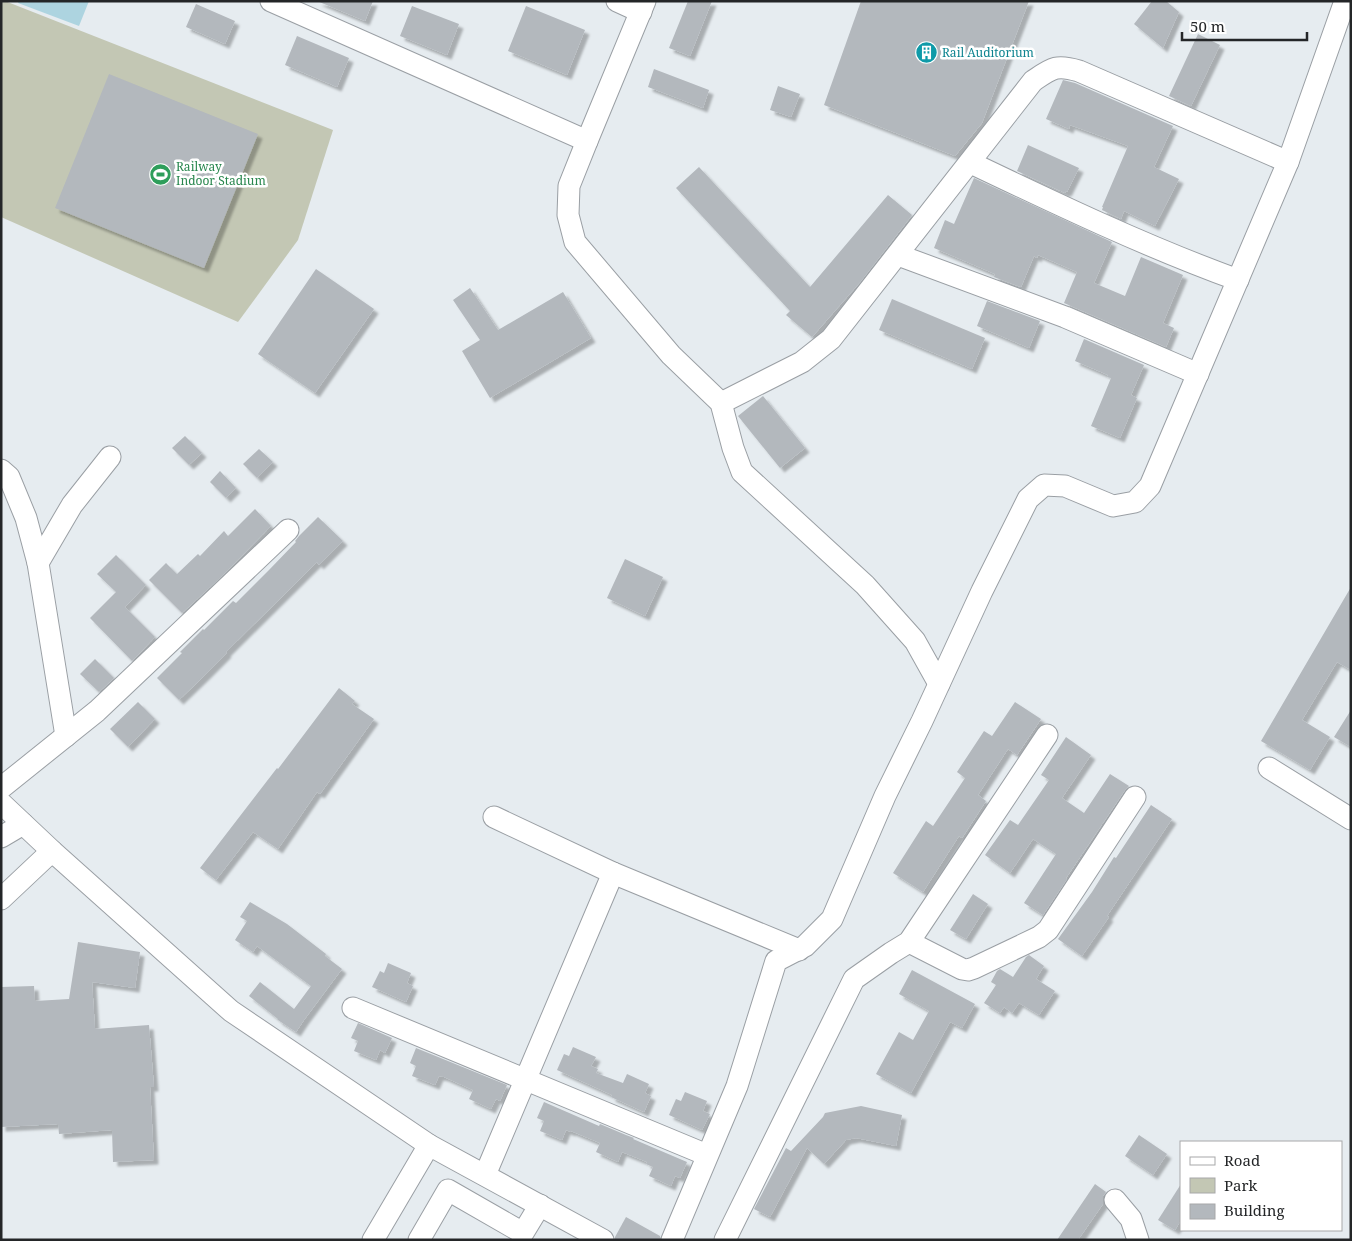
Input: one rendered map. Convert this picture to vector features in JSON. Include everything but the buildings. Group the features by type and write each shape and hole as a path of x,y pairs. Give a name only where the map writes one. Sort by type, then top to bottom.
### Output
{"street":[{"path":"617,1 643,7 570,186 568,215 575,242 671,355 722,403 733,448 742,472 865,585 915,641 939,684"},
{"path":"672,1240 737,1086 776,961 805,946 832,919 885,796 982,591 1028,499 1044,485 1065,486 1114,506 1135,502 1150,486 1288,162 1345,1"},
{"path":"279,3 587,141"},
{"path":"722,403 802,362 831,339 1033,81 1050,69 1065,67 1080,71 1288,162"},
{"path":"970,162 1080,215 1190,262 1238,280"},
{"path":"898,255 1065,317 1198,374"},
{"path":"38,563 72,505 110,457"},
{"path":"1,470 9,477 26,518 38,563 66,736"},
{"path":"1,788 97,710 288,530"},
{"path":"725,1240 854,979 909,942 1047,735"},
{"path":"1269,768 1351,819"},
{"path":"909,942 962,969 968,970 1039,937 1048,930 1135,797"},
{"path":"1,803 231,1011 429,1145 603,1240"},
{"path":"494,816 613,873 799,950"},
{"path":"1,837 23,824"},
{"path":"1,899 52,851"},
{"path":"485,1175 613,873"},
{"path":"353,1008 707,1156"},
{"path":"373,1240 429,1145"},
{"path":"419,1240 448,1190 523,1233 540,1205"},
{"path":"1115,1200 1131,1219 1138,1240"}],"green space":[{"name":"Railway Indoor Stadium","path":"1,1 333,130 298,240 238,322 1,217"}],"water":[{"path":"19,1 89,1 79,26 18,3"}],"place":[{"name":"Rail Auditorium","path":"926,53"},
{"name":"Railway Indoor Stadium","path":"160,174"}]}
